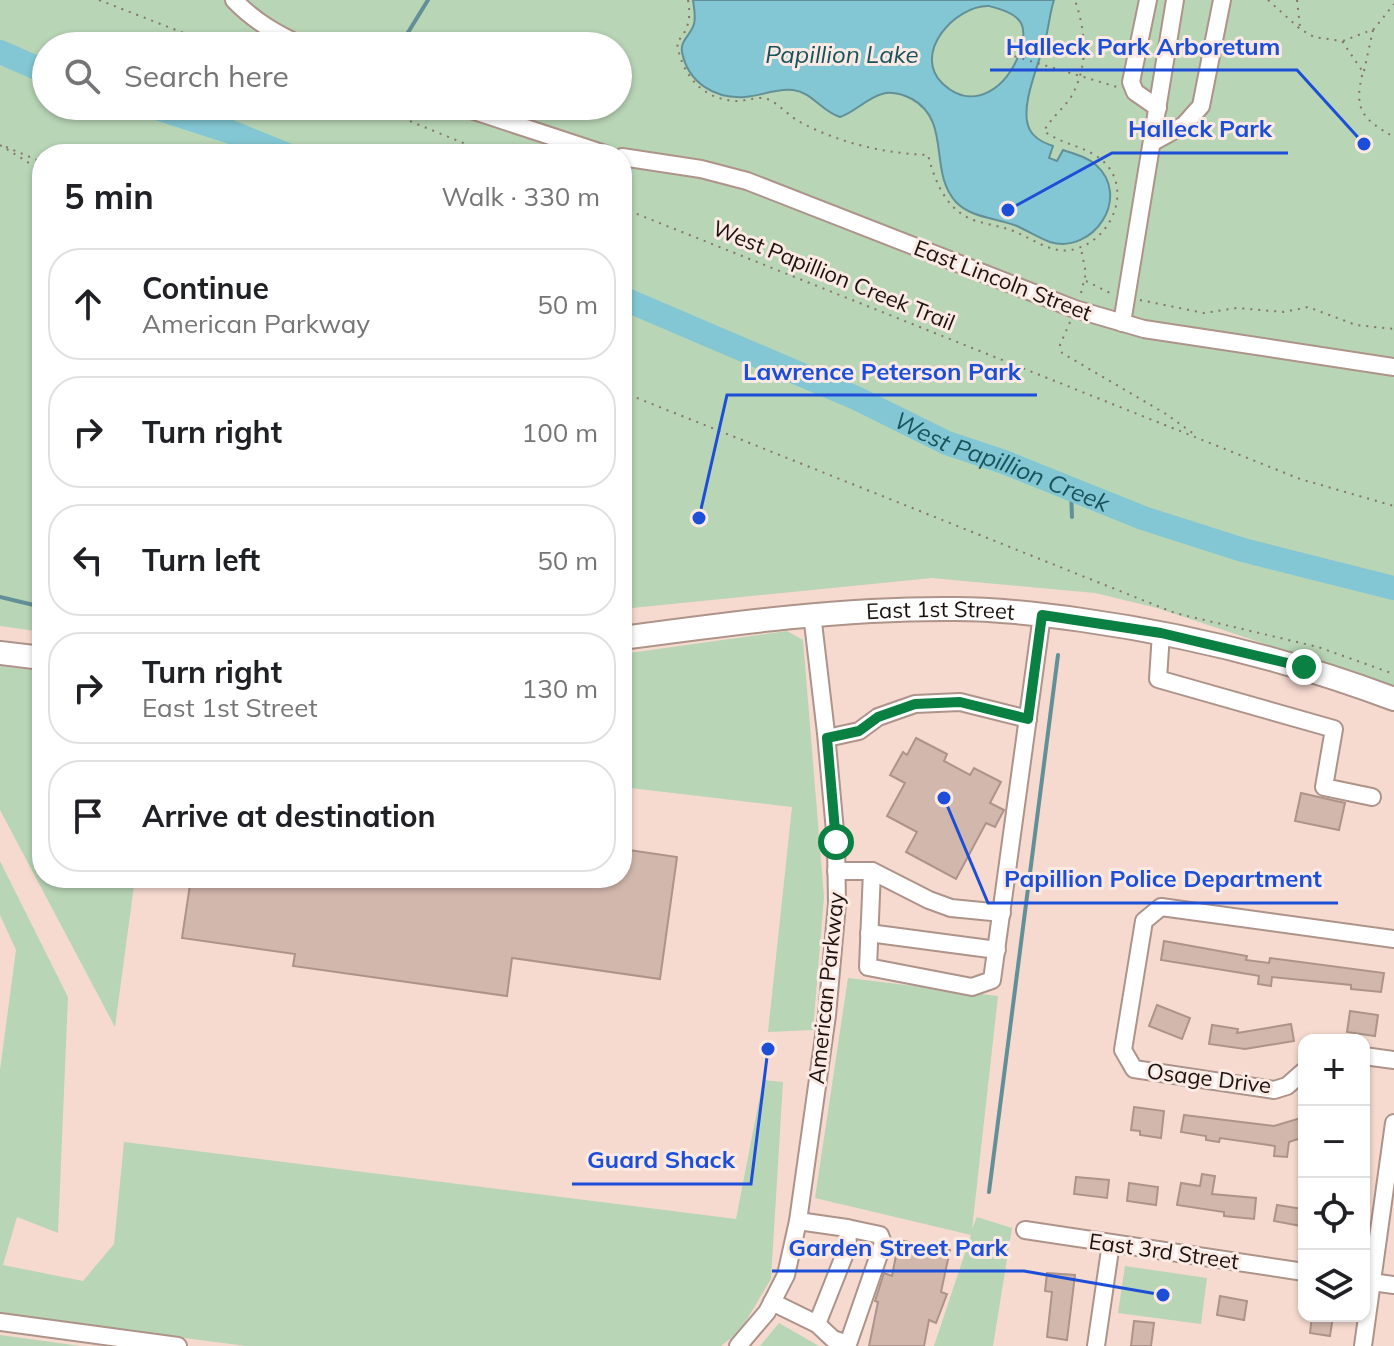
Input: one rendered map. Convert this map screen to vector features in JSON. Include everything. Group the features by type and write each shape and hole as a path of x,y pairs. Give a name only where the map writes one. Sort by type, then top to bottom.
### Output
{"main road":[{"name":"East 1st Street","path":"632,637 812,614 956,609 1042,615 1161,633 1304,667 1394,699"},
{"path":"0,653 32,657"}],"street":[{"path":"234,0 256,20 278,32"},
{"path":"1148,0 1131,82 1135,92 1158,108"},
{"path":"1122,323 1175,0"},
{"path":"1153,142 1184,125 1201,106 1222,0"},
{"path":"502,120 575,144"},
{"name":"East Lincoln Street","path":"632,159 701,169 747,181 1075,309 1122,323 1171,335 1394,367"},
{"name":"American Parkway","path":"738,1346 767,1312 786,1275 798,1221 827,1015 837,904 836,871 827,738 812,614"},
{"path":"872,871 868,967 972,987 992,980 1042,615"},
{"path":"1161,633 1158,679 1334,729 1324,787 1372,797"},
{"path":"827,738 859,731 878,717 915,704 960,702 1028,719"},
{"path":"836,871 872,871 951,908 1002,913"},
{"name":"Osage Drive","path":"1298,1076 1287,1086 1274,1090 1134,1069 1123,1050 1144,921 1161,907 1394,939"},
{"path":"869,933 997,950"},
{"path":"1370,1057 1394,1060"},
{"path":"1370,1269 1394,1123"},
{"path":"772,1302 817,1324 833,1339 848,1344 883,1243 880,1235 798,1221"},
{"path":"817,1324 848,1246 847,1228"},
{"name":"East 3rd Street","path":"1025,1230 1298,1271"},
{"path":"1096,1346 1111,1243"},
{"path":"1370,1281 1394,1285"},
{"path":"0,1322 178,1346"},
{"path":"1363,1346 1365,1322"}],"path":[{"path":"99,0 181,32"},
{"path":"688,0 690,18 685,33 677,42 687,74 697,87 714,96 734,101 767,99 796,120 863,147 928,155 941,192 957,211 973,220 1016,232 1048,248 1074,250 1091,242 1111,221 1117,197 1112,171 1103,160 1044,131 1070,98 1080,78 1085,47 1082,21 1075,0"},
{"path":"1268,0 1300,29 1314,37 1342,41 1374,29"},
{"path":"1297,0 1300,29"},
{"path":"1394,4 1374,29 1358,90 1359,105 1365,117 1394,137"},
{"path":"1342,41 1363,72"},
{"path":"1007,54 1135,92"},
{"path":"407,120 466,144"},
{"path":"0,145 32,158"},
{"path":"0,145 32,165"},
{"name":"West Papillion Creek Trail","path":"632,212 1300,479 1394,506"},
{"path":"1081,247 1085,280 1060,345 1062,353 1166,414 1198,437"},
{"path":"1085,280 1118,296"},
{"path":"1135,299 1204,313 1237,308 1284,312 1308,307 1356,325 1394,329"},
{"path":"632,396 1175,613 1318,647 1394,674"}],"green space":[{"path":"0,0 1394,0 1394,687 1157,608 1095,593 932,578 632,608 632,144 32,144 32,631 0,626"},
{"path":"787,631 803,640 824,897 813,1030 768,1032 792,807 632,788 632,653"},
{"path":"0,666 32,670 32,870 0,810"},
{"path":"0,861 68,997 58,1233 17,1217 3,1265 83,1281 114,1244 124,1142 736,1219 763,1080 783,1082 771,1279 740,1331 721,1346 246,1346 0,1314 0,1070 16,950 0,915"},
{"path":"41,888 134,888 115,1027"},
{"path":"848,978 998,996 972,1229 977,1217 1012,1228 993,1346 934,1346 971,1235 815,1198"},
{"path":"1125,1266 1207,1278 1201,1324 1118,1313"},
{"path":"779,1323 819,1346 760,1346"},
{"path":"0,1335 81,1346 0,1346"}],"water":[{"name":"Papillion Lake","path":"693,0 1054,0 1029,95 1029,128 1033,135 1053,146 1049,158 1057,161 1063,150 1096,165 1106,178 1110,192 1109,207 1103,220 1093,232 1066,244 1050,242 1017,226 977,215 962,207 948,190 943,176 932,120 912,99 902,95 882,94 840,117 806,94 793,90 745,97 713,92 690,72 682,52 694,24","holes":["989,6 1007,12 1021,23 1023,34 1019,54 1014,66 998,85 978,96 966,96 943,84 934,72 932,59 935,46 951,22 976,8"]}],"building":[{"path":"916,738 947,754 944,761 970,775 974,768 1001,782 990,803 1004,810 995,827 986,823 956,879 906,852 917,832 887,816 905,783 890,775 903,752 907,755"},
{"path":"1301,793 1345,803 1339,830 1295,821"},
{"path":"632,850 677,857 660,979 512,958 507,996 293,966 295,954 182,938 190,888 632,888"},
{"path":"1164,941 1247,956 1246,960 1269,963 1270,958 1384,973 1381,992 1351,989 1351,985 1272,977 1271,986 1258,984 1259,976 1161,960"},
{"path":"1157,1005 1190,1018 1182,1039 1149,1026"},
{"path":"1350,1011 1378,1015 1375,1036 1347,1032"},
{"path":"1291,1024 1294,1041 1245,1049 1209,1044 1212,1025 1238,1029 1237,1033"},
{"path":"1134,1107 1164,1111 1161,1138 1140,1135 1140,1131 1131,1130"},
{"path":"1184,1115 1274,1126 1298,1119 1298,1139 1289,1142 1287,1157 1274,1156 1275,1146 1220,1138 1219,1142 1206,1140 1206,1136 1181,1132"},
{"path":"1202,1174 1215,1176 1212,1194 1256,1198 1254,1219 1224,1216 1224,1212 1177,1205 1181,1183 1200,1186"},
{"path":"1076,1177 1109,1180 1107,1198 1074,1194"},
{"path":"1129,1183 1158,1187 1156,1205 1127,1201"},
{"path":"1277,1205 1298,1208 1298,1225 1274,1221"},
{"path":"899,1240 950,1250 941,1292 947,1294 936,1323 929,1320 924,1346 869,1346 878,1302 875,1301 884,1273 892,1276"},
{"path":"1047,1273 1075,1275 1067,1340 1047,1337 1052,1292 1045,1291"},
{"path":"1220,1296 1247,1301 1244,1320 1217,1315"},
{"path":"1134,1321 1154,1323 1151,1346 1131,1346"},
{"path":"1311,1322 1332,1322 1330,1336 1310,1333"}],"waterway":[{"path":"408,32 428,0"},
{"name":"West Papillion Creek","path":"0,52 32,66"},
{"name":"West Papillion Creek","path":"194,120 260,144"},
{"name":"West Papillion Creek","path":"632,302 856,398 947,443 1004,462 1143,518 1243,550 1394,588"},
{"path":"1071,490 1072,517"},
{"path":"0,597 32,605"},
{"path":"989,1192 1058,655"}],"place":[{"name":"Halleck Park Arboretum","path":"1364,144"},
{"name":"Halleck Park","path":"1008,210"},
{"name":"Lawrence Peterson Park","path":"699,518"},
{"name":"Papillion Police Department","path":"944,798"},
{"name":"Guard Shack","path":"768,1049"},
{"name":"Garden Street Park","path":"1163,1295"}],"route":[{"path":"836,842 827,738 859,731 878,717 915,704 960,702 1028,719 1042,615 1124,626 1217,644 1304,667"}]}
